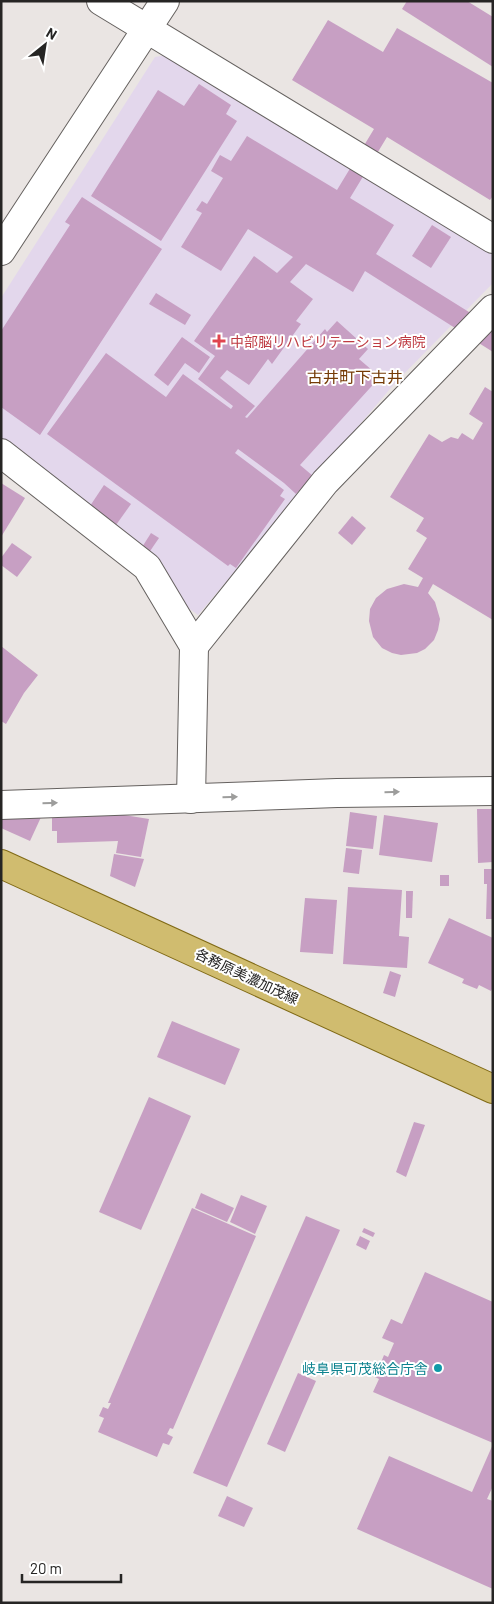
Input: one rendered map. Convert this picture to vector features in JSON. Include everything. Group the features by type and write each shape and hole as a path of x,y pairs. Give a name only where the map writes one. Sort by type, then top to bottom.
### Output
{"main road":[{"name":"各務原美濃加茂線","path":"1,864 493,1089"}],"street":[{"path":"101,1 493,238"},
{"path":"1,251 165,1"},
{"path":"194,646 325,482 493,309"},
{"path":"1,453 147,567 194,646 191,799"},
{"path":"1,805 337,793 493,791"}],"shaded area":[{"name":"中部脳リハビリテーション病院","path":"167,55 493,249 493,283 395,383 198,615 179,601 1,442 1,298 155,57"}],"building":[{"path":"407,1 467,1 493,17 493,67 402,9"},
{"path":"328,20 383,52 397,28 493,83 493,196 490,200 387,137 350,198 394,225 376,254 493,327 493,352 365,271 353,292 306,264 290,282 313,299 296,321 301,324 272,364 268,359 249,385 227,370 220,378 255,406 245,417 247,418 325,329 327,332 337,321 368,349 359,359 380,377 300,465 313,476 296,494 238,449 235,453 284,490 280,496 285,499 236,568 230,564 228,566 47,434 106,353 166,397 183,374 231,409 233,406 198,379 215,356 194,341 254,256 277,273 293,257 248,229 221,271 181,247 202,213 196,210 202,201 207,204 223,178 211,171 220,155 231,161 247,136 337,190 374,129 292,80"},
{"path":"199,84 231,105 226,114 237,121 161,241 91,196 158,90 184,106"},
{"path":"82,197 162,249 40,435 1,407 1,331 70,225 65,222"},
{"path":"432,225 451,237 431,268 412,256"},
{"path":"156,293 191,315 185,325 149,304"},
{"path":"182,337 210,357 199,373 185,363 168,386 154,375"},
{"path":"485,387 493,392 493,620 433,584 428,593 435,602 440,619 434,640 425,649 417,653 401,655 392,653 382,648 373,637 369,621 370,609 376,598 387,589 404,584 418,587 423,578 408,569 427,538 416,531 424,518 390,497 429,434 442,442 451,437 458,439 462,433 473,440 483,423 469,414"},
{"path":"1,483 25,498 1,537"},
{"path":"104,485 131,504 116,525 90,506"},
{"path":"352,516 366,528 352,545 338,533"},
{"path":"151,533 159,538 146,557 139,552"},
{"path":"12,543 32,557 17,577 1,565 1,558"},
{"path":"1,646 38,675 24,693 6,724 1,721"},
{"path":"477,809 493,809 493,862 478,863"},
{"path":"350,812 377,816 373,849 346,846"},
{"path":"124,813 124,815 149,819 141,857 116,853 118,841 57,843 57,831 52,831 52,815"},
{"path":"42,815 30,841 1,828 1,821 4,816"},
{"path":"384,815 438,823 432,862 379,855"},
{"path":"346,848 362,850 359,874 343,872"},
{"path":"114,854 144,859 135,887 110,876"},
{"path":"484,869 493,869 493,919 486,919 487,884 484,884"},
{"path":"440,875 449,875 449,886 440,886"},
{"path":"348,887 402,890 399,936 409,937 407,968 343,964"},
{"path":"406,891 413,891 412,918 406,918"},
{"path":"305,898 337,900 333,954 300,952"},
{"path":"449,918 493,938 493,987 491,991 479,985 477,989 462,983 464,979 428,963"},
{"path":"390,971 401,975 395,997 383,993"},
{"path":"172,1021 240,1049 225,1085 157,1057"},
{"path":"149,1097 191,1116 141,1230 99,1212"},
{"path":"414,1122 425,1125 406,1177 396,1172"},
{"path":"201,1193 234,1208 227,1222 195,1208"},
{"path":"241,1195 267,1206 255,1234 230,1222"},
{"path":"192,1208 256,1236 173,1429 170,1428 167,1434 173,1437 169,1445 163,1443 157,1457 98,1432 104,1418 99,1416 103,1407 108,1409 111,1403 108,1403"},
{"path":"306,1216 340,1230 227,1487 193,1473"},
{"path":"364,1228 375,1233 373,1237 362,1232"},
{"path":"360,1236 370,1241 366,1250 356,1245"},
{"name":"岐阜県可茂総合庁舎","path":"425,1272 493,1302 493,1443 373,1392 379,1379 375,1377 384,1355 388,1357 394,1343 382,1338 391,1319 402,1324"},
{"path":"298,1373 316,1381 285,1452 267,1444"},
{"path":"493,1444 493,1486 487,1499 493,1501 493,1589 357,1529 389,1456 472,1492"},
{"path":"227,1496 253,1508 244,1527 218,1516"}],"place":[{"name":"中部脳リハビリテーション病院","path":"219,341"},
{"name":"岐阜県可茂総合庁舎","path":"438,1368"}],"district":[{"name":"古井町下古井","path":"355,376"}]}
